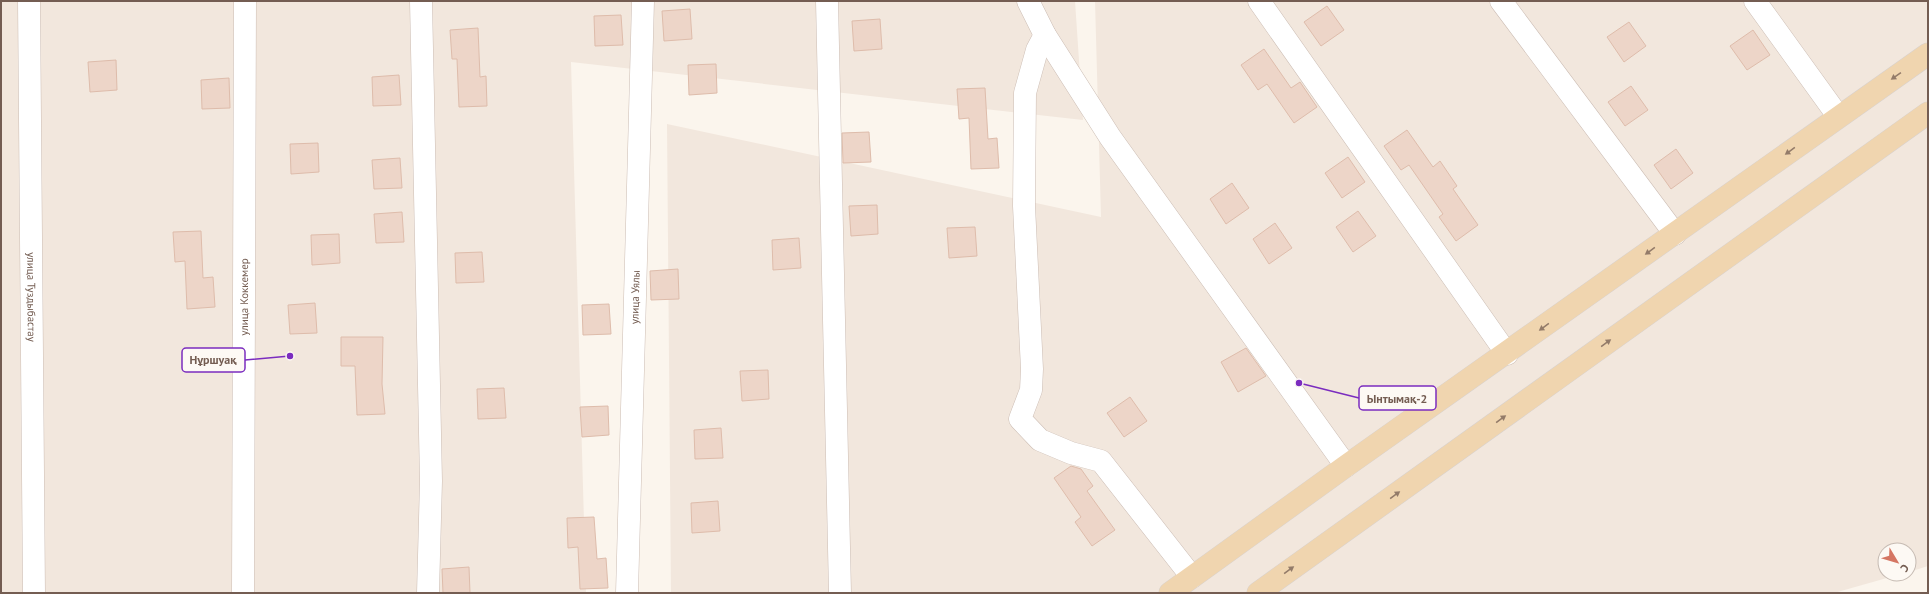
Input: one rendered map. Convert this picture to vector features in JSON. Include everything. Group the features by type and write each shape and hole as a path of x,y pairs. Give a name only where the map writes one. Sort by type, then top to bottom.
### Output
{"main road":[{"path":"1170,593 1346,466 1507,354 1838,116 1928,54"},
{"path":"1258,593 1928,113"}],"street":[{"name":"улица Туздыбастау","path":"29,1 34,593"},
{"name":"улица Коккемер","path":"243,593 245,1"},
{"path":"421,1 431,481 428,593"},
{"name":"улица Уялы","path":"628,593 643,1"},
{"path":"827,1 840,593"},
{"path":"1028,1 1044,35 1110,137 1346,466"},
{"path":"1259,1 1507,354"},
{"path":"1501,1 1674,234"},
{"path":"1754,1 1838,116"},
{"path":"1044,35 1037,50 1025,93 1024,206 1032,369 1031,390 1020,419 1040,440 1071,453 1101,461 1192,576"}],"shaded area":[{"path":"1,1 1075,1 1083,120 571,62 586,593 1,593"},
{"path":"1095,1 1928,1 1928,566 1917,569 1917,542 1877,542 1877,581 1834,593 671,593 667,124 1101,217"}],"building":[{"path":"1327,6 1344,30 1321,46 1304,22"},
{"path":"690,9 692,39 664,41 662,11"},
{"path":"621,15 623,45 595,46 594,16"},
{"path":"880,19 882,49 854,51 852,21"},
{"path":"1629,22 1646,46 1624,62 1607,37"},
{"path":"478,28 480,77 486,76 487,106 459,107 457,59 452,59 450,30"},
{"path":"1753,30 1770,55 1747,70 1730,46"},
{"path":"1264,49 1291,88 1300,82 1317,107 1294,123 1267,84 1258,90 1241,65"},
{"path":"116,60 117,90 90,92 88,62"},
{"path":"716,64 717,93 689,95 688,65"},
{"path":"399,75 401,105 373,106 372,77"},
{"path":"229,78 230,108 202,109 201,80"},
{"path":"1631,86 1648,110 1625,126 1608,102"},
{"path":"985,88 988,139 997,138 999,168 971,169 969,118 959,119 957,89"},
{"path":"1407,130 1433,167 1440,161 1457,186 1453,189 1478,225 1456,241 1439,217 1443,214 1409,165 1401,170 1384,146"},
{"path":"869,132 871,162 843,163 842,133"},
{"path":"318,143 319,172 291,174 290,144"},
{"path":"1676,149 1693,173 1671,189 1654,165"},
{"path":"1348,157 1365,182 1342,198 1325,173"},
{"path":"400,158 402,188 374,189 372,160"},
{"path":"1232,183 1249,208 1226,224 1210,199"},
{"path":"877,205 878,234 851,236 849,206"},
{"path":"1358,211 1376,236 1353,252 1336,227"},
{"path":"402,212 404,242 376,243 374,214"},
{"path":"1275,223 1292,248 1269,264 1253,239"},
{"path":"975,227 977,256 949,258 947,228"},
{"path":"201,231 203,278 213,277 215,307 187,309 185,261 175,262 173,232"},
{"path":"339,234 340,263 312,265 311,235"},
{"path":"799,238 801,268 773,270 772,240"},
{"path":"482,252 484,282 456,283 455,253"},
{"path":"678,269 679,299 651,300 650,271"},
{"path":"315,303 317,333 290,334 288,305"},
{"path":"609,304 611,334 583,335 582,305"},
{"path":"341,337 383,337 382,384 385,414 357,415 355,366 341,366"},
{"path":"1246,348 1266,376 1238,392 1221,362"},
{"path":"768,370 769,399 742,401 740,371"},
{"path":"504,388 506,418 478,419 477,389"},
{"path":"1130,397 1147,421 1124,437 1107,413"},
{"path":"608,406 609,435 582,437 580,407"},
{"path":"721,428 723,458 695,459 694,430"},
{"path":"1071,466 1081,469 1093,486 1087,491 1115,530 1092,546 1075,522 1081,517 1054,478"},
{"path":"718,501 720,531 692,533 691,503"},
{"path":"594,517 597,559 606,558 608,588 580,589 578,547 568,548 567,518"},
{"path":"469,567 470,593 443,593 442,569"}],"place":[{"name":"Нұршуақ","path":"290,356"},
{"name":"Ынтымақ-2","path":"1299,383"}]}
